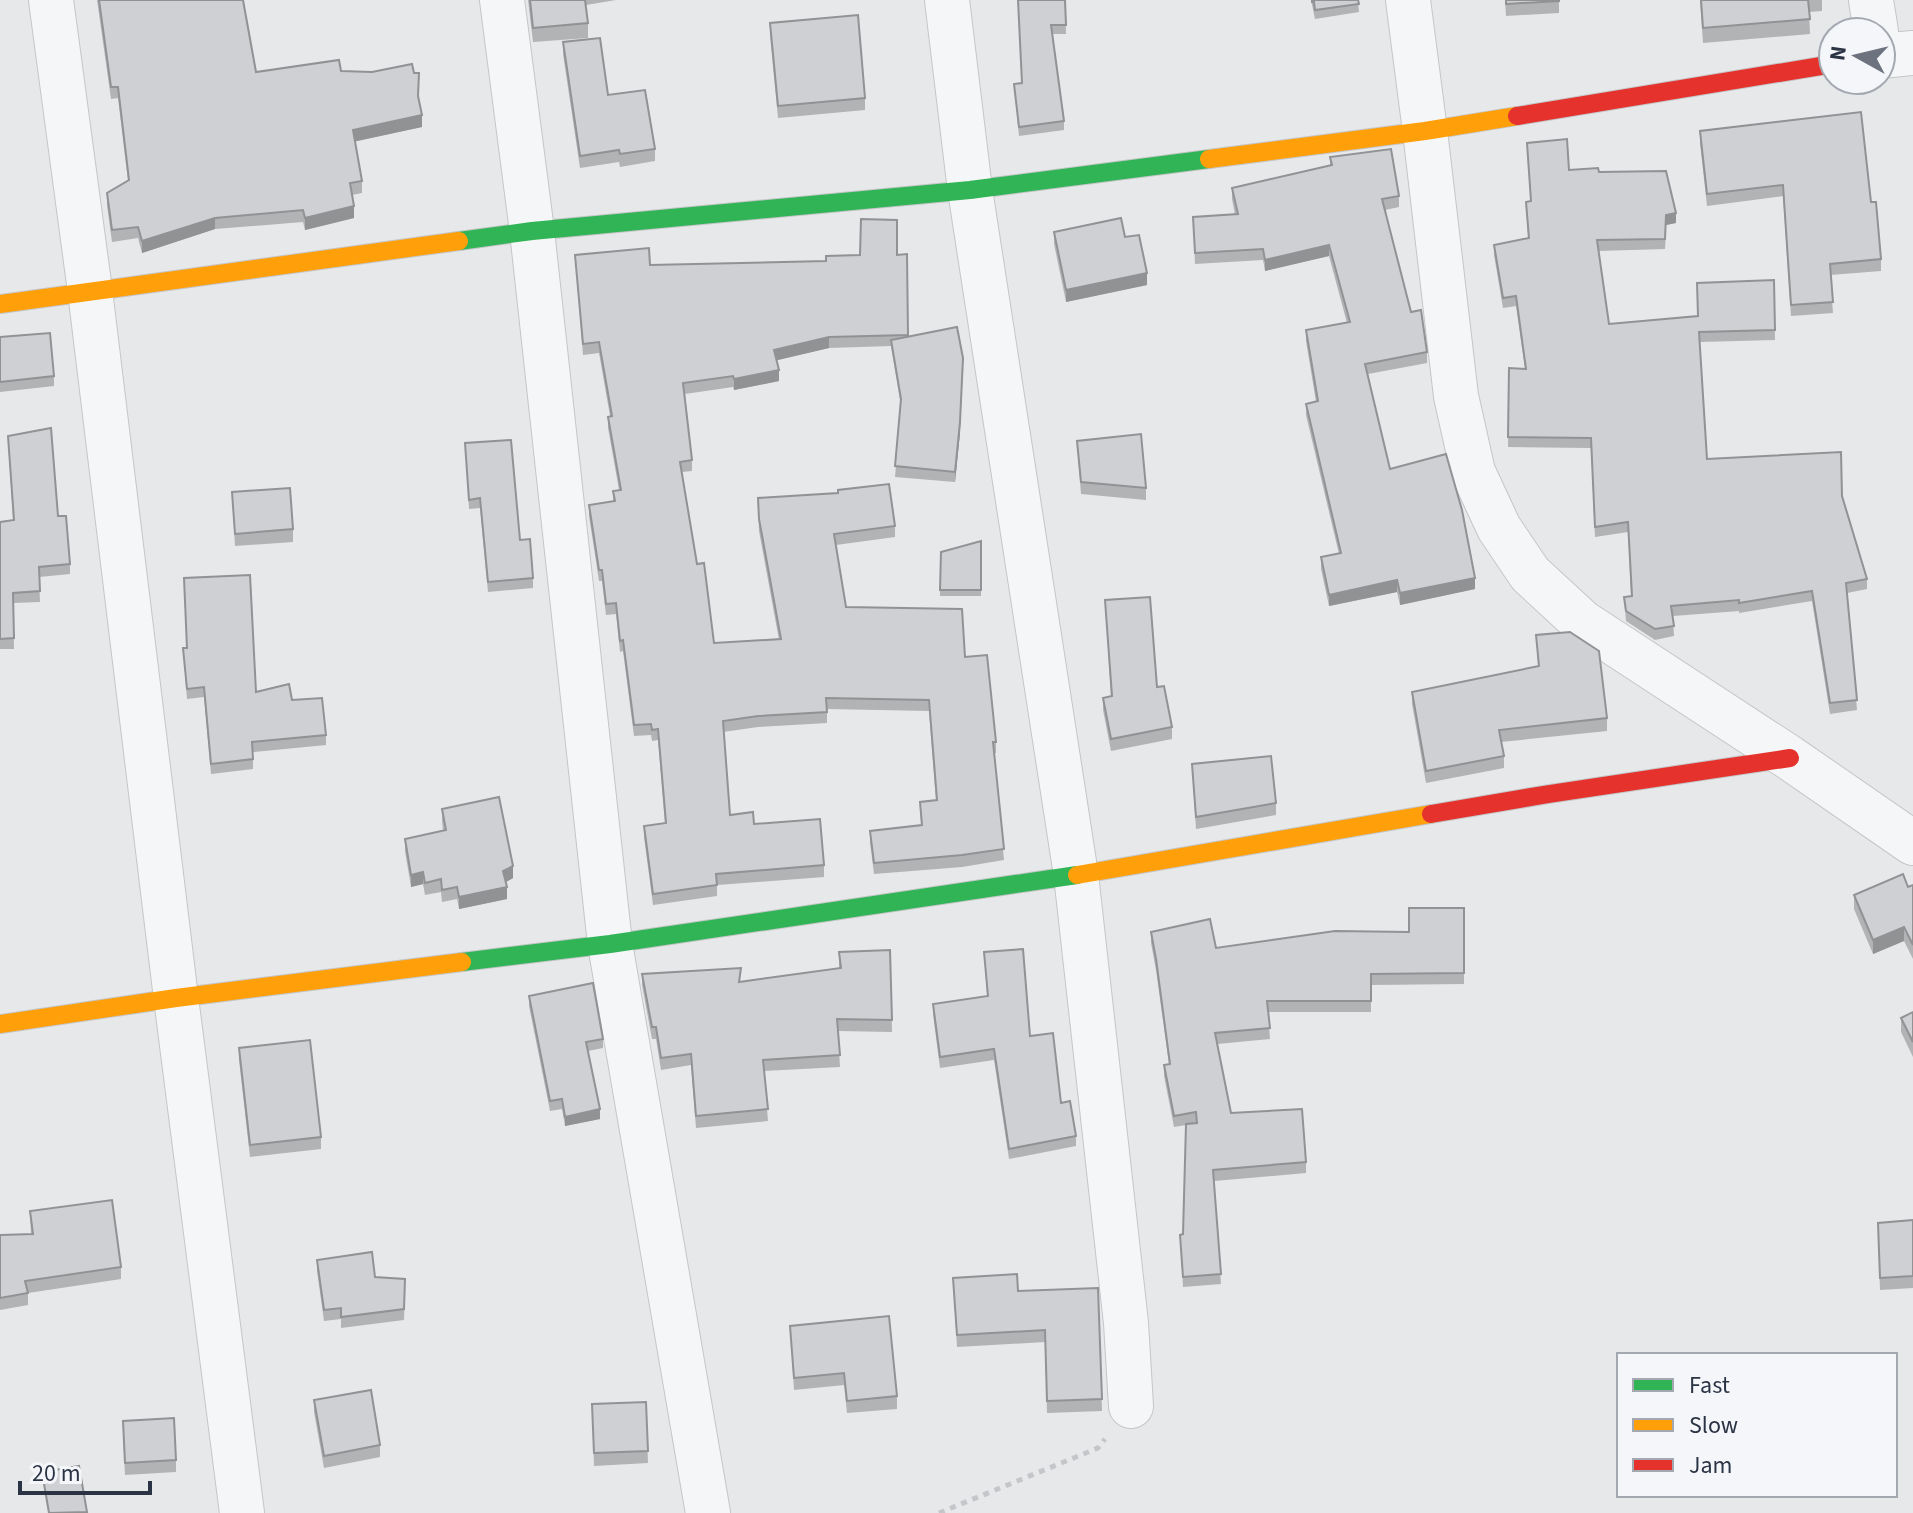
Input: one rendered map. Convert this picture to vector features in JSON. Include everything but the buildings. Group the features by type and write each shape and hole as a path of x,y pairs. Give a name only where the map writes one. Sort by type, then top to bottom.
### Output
{"street":[{"path":"51,0 242,1513"},
{"path":"502,0 532,231 610,944 708,1513"},
{"path":"947,0 970,190 1076,875 1126,1323 1131,1406"},
{"path":"1408,0 1456,396 1473,472 1499,528 1530,574 1582,622 1913,843"},
{"path":"0,304 532,231 970,190 1425,131 1817,67"},
{"path":"0,1024 176,998 610,944 1076,875 1549,794 1790,758"}],"path":[{"path":"939,1513 1098,1448 1131,1406"}],"traffic: fast":[{"path":"459,241 532,231 970,190 1209,159"},
{"path":"462,962 610,944 1077,875"}],"traffic: slow":[{"path":"1209,159 1517,116"},
{"path":"0,304 459,241"},
{"path":"1077,875 1431,814"},
{"path":"0,1024 462,962"}],"traffic: jam":[{"path":"1517,116 1817,67"},
{"path":"1431,814 1790,758"}]}
